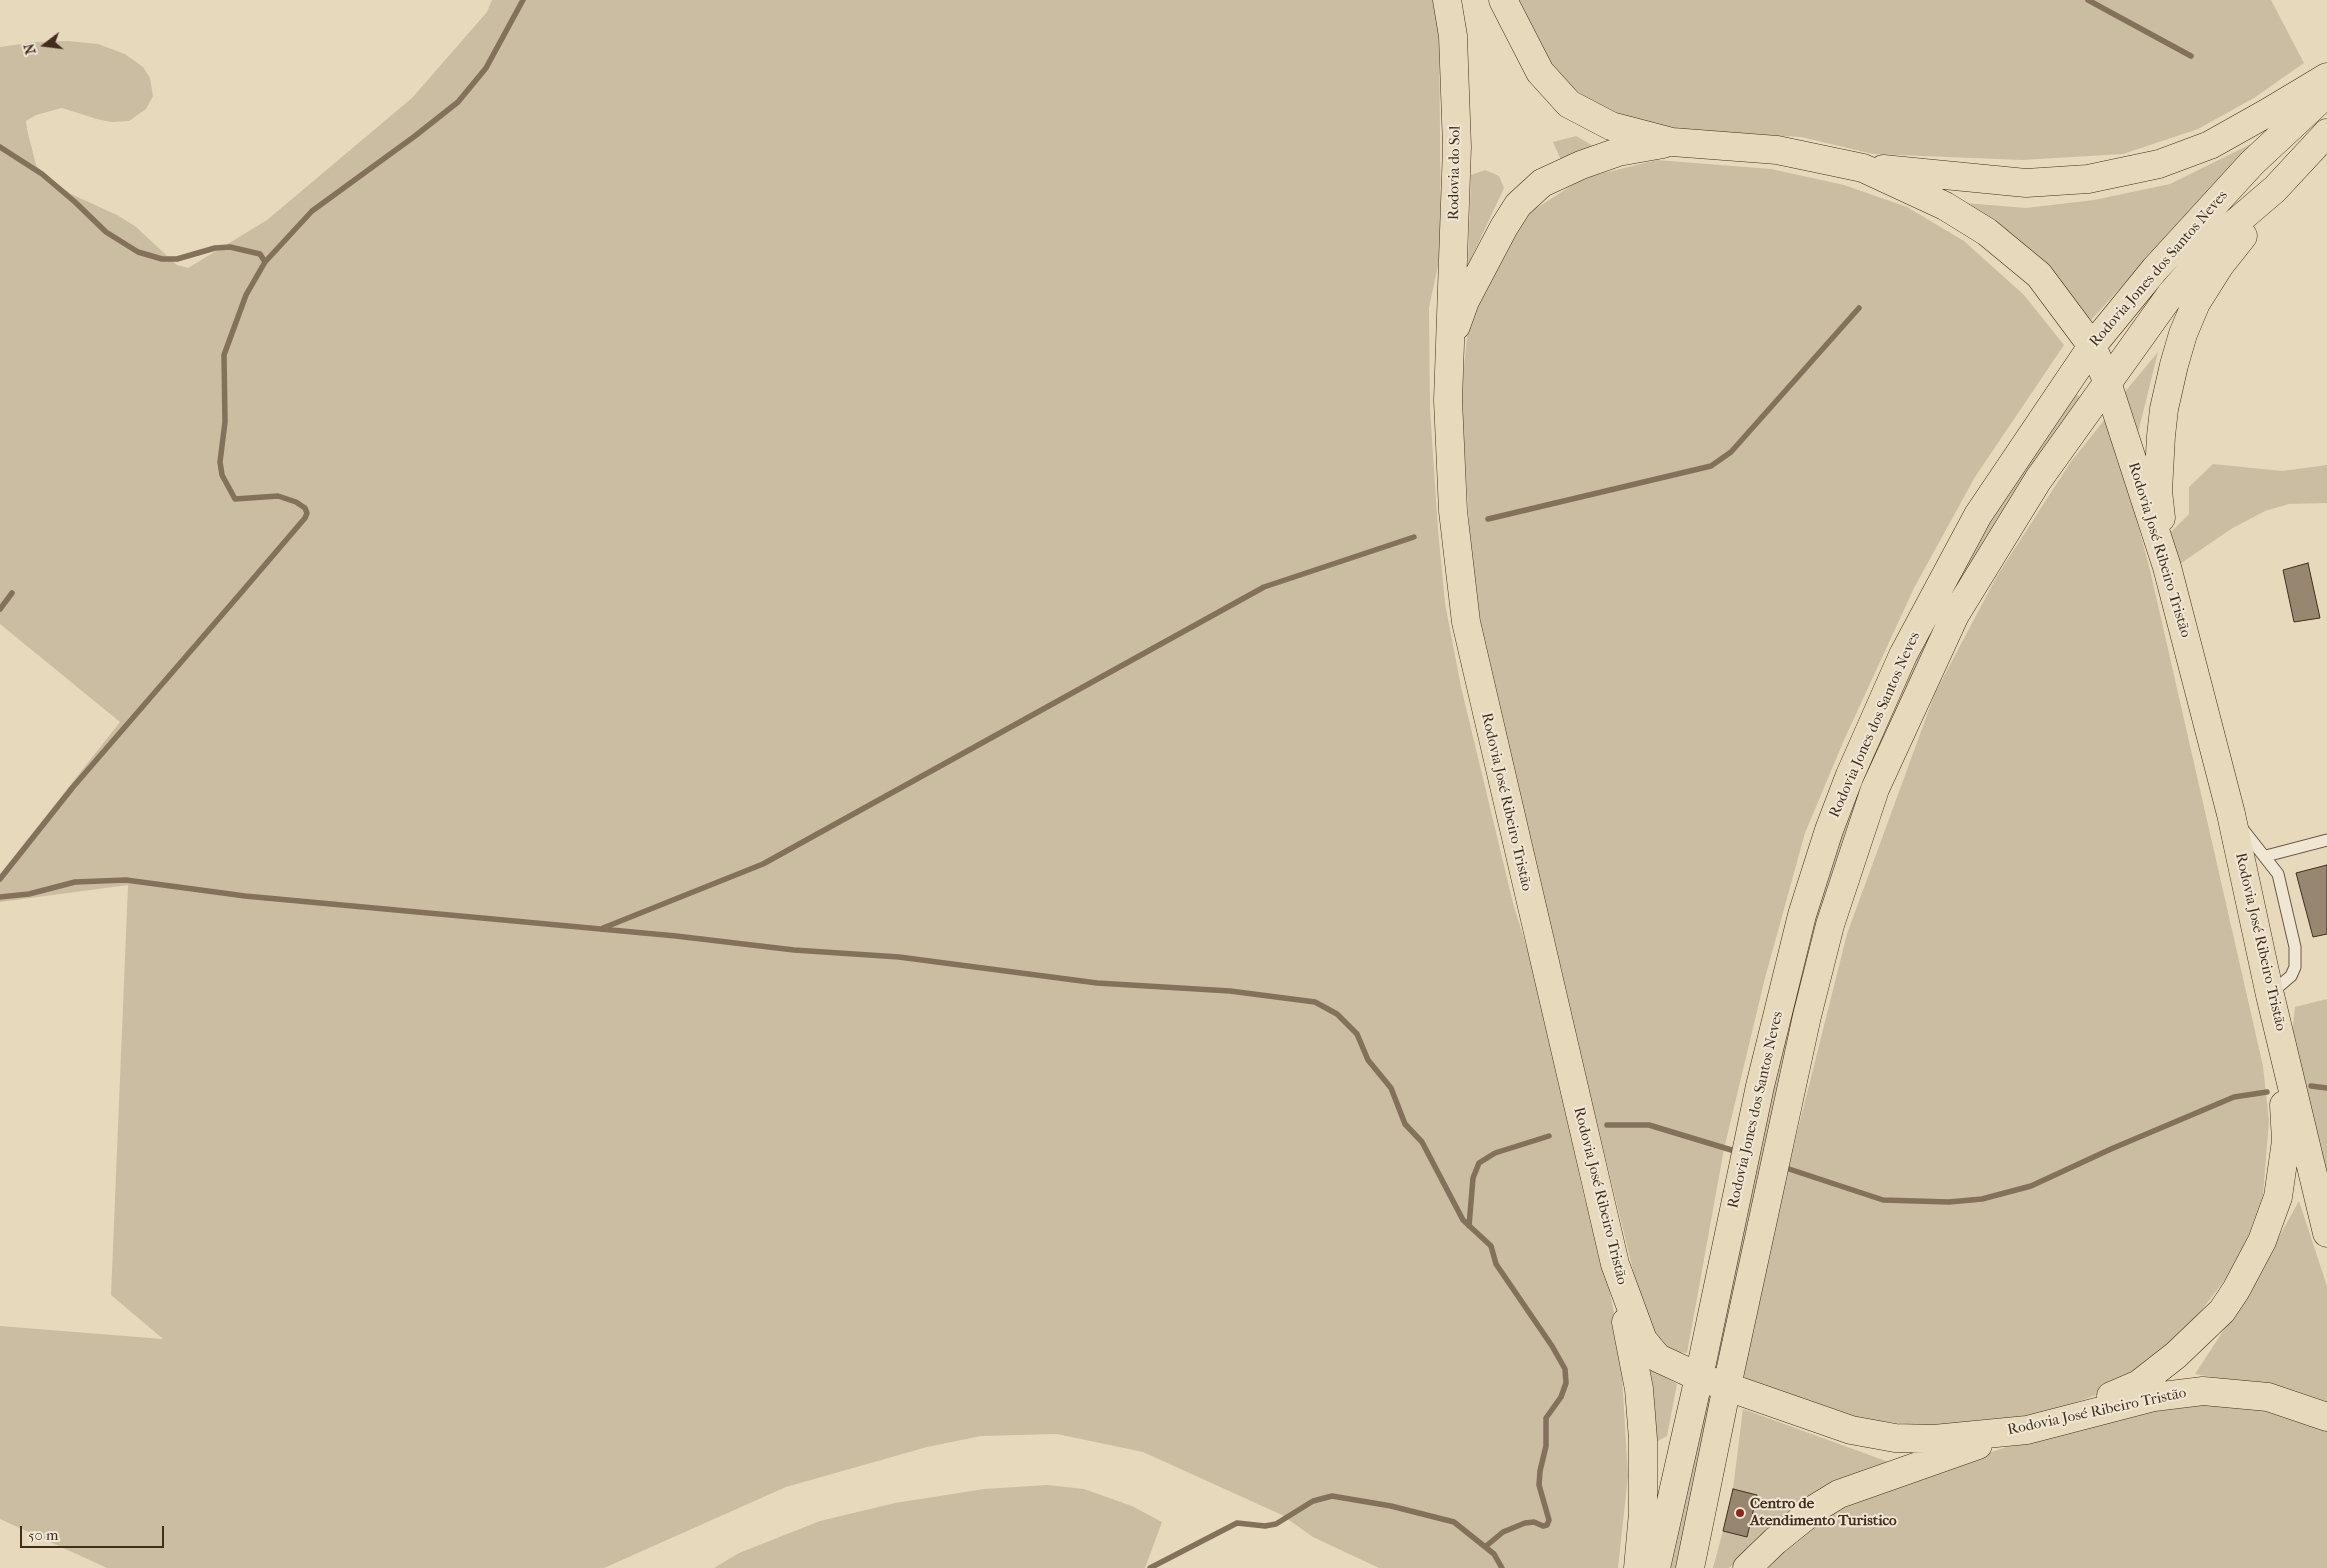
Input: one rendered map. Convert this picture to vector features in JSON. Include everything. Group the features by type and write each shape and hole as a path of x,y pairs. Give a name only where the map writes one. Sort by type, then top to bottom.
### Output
{"main road":[{"name":"Rodovia do Sol","path":"1448,0 1453,36 1457,147 1450,347"},
{"path":"1503,0 1540,72 1570,104 1611,126 1672,142"},
{"path":"1863,168 2026,183 2088,179 2160,164 2210,145 2267,114 2327,77"},
{"name":"Rodovia Jones dos Santos Neves","path":"1656,1568 1699,1377 1760,1086 1797,934 1829,830 1850,775 1903,656 1978,515 2092,346 2156,269 2252,163 2327,93"},
{"name":"Rodovia Jones dos Santos Neves","path":"1690,1568 1726,1386 1807,1016 1830,925 1875,789 1955,615 2038,480 2144,329 2208,251 2226,231 2275,189 2327,133"},
{"path":"1450,347 1465,301 1518,205 1542,183 1581,165 1618,152 1672,142"},
{"name":"Rodovia José Ribeiro Tristão","path":"1672,142 1777,150 1863,168 1945,206 1987,232 2039,275 2092,346 2107,383 2167,566 2230,814 2270,995 2327,1233"},
{"path":"2167,566 2158,491 2164,408 2176,358 2183,334 2196,303 2220,265 2257,218 2275,189"},
{"name":"Rodovia José Ribeiro Tristão","path":"1450,347 1448,400 1454,511 1466,622 1614,1264 1643,1340 1658,1358 1699,1377 1851,1430 1895,1438 1934,1439 2039,1426 2154,1398 2203,1391 2268,1398 2327,1417"},
{"path":"1747,1568 1775,1541 1816,1508 1839,1494 2039,1426 2139,1384 2195,1338 2222,1310 2248,1269 2262,1241 2278,1197 2286,1141 2270,995"},
{"path":"1614,1264 1639,1389 1642,1431 1642,1513 1638,1568"}],"lane":[{"path":"2230,814 2266,856 2280,880 2296,959 2291,976 2270,995"},
{"path":"2266,856 2327,840"}],"shaded area":[{"path":"492,0 1434,0 1439,23 1441,251 1429,308 1430,409 1445,603 1461,687 1513,903 1536,978 1584,1196 1606,1273 1620,1343 1628,1476 1618,1568 1379,1568 1313,1537 1282,1515 1143,1452 1057,1434 981,1436 927,1447 786,1487 604,1568 107,1568 0,1519 0,1326 163,1339 111,1295 128,885 0,902 0,874 120,722 0,624 0,47 35,42 68,41 98,44 125,54 143,67 150,78 153,96 146,109 129,121 111,122 62,108 36,115 26,121 27,129 36,165 46,176 71,194 117,215 135,226 177,265 188,268 267,220 412,98 487,12"},
{"path":"1519,0 2271,0 2304,63 2254,98 2198,129 2123,154 2022,160 1873,154 1801,137 1644,129 1589,101 1549,64"},
{"path":"1576,136 1611,156 1567,174 1553,142"},
{"path":"2251,144 2091,320 2044,263 1965,203 2026,208 2094,200 2170,184"},
{"path":"1657,160 1771,169 1844,185 1907,207 1964,241 2024,295 2064,345 1975,477 1914,588 1844,740 1805,833 1765,978 1724,1149 1687,1353 1669,1351 1647,1327 1487,674 1470,539 1461,396 1467,337 1490,269 1520,219 1583,178"},
{"path":"1485,170 1499,176 1504,188 1468,265 1471,175"},
{"path":"2158,352 2138,433 2124,393"},
{"path":"2078,395 2081,399 1870,786 1725,1353 1715,1352 1790,1010 1813,917 1861,781 1915,660 1967,558 2071,397"},
{"path":"2105,419 2123,469 2150,570 2263,1066 2269,1121 2263,1195 2239,1261 2185,1332 2118,1387 2036,1417 1939,1427 1858,1419 1748,1386 1739,1364 1847,934 1935,693 1997,576 2070,463"},
{"path":"2213,464 2282,471 2327,465 2327,503 2289,504 2265,511 2231,529 2177,566 2168,535 2189,514 2189,487"},
{"path":"2327,999 2327,1187 2292,1034 2295,1007"},
{"path":"2299,1201 2327,1286 2327,1411 2256,1385 2195,1374 2246,1296"},
{"path":"1646,1366 1677,1384 1667,1436 1656,1442"},
{"path":"1706,1395 1715,1398 1680,1568 1669,1568"},
{"path":"2253,1402 2327,1430 2327,1568 1758,1568 1839,1504 1875,1488 2094,1420 2155,1404"},
{"path":"1743,1409 1894,1464 1824,1491 1729,1568 1713,1568 1723,1531 1747,1537 1756,1495 1733,1489"},
{"path":"1047,1485 1084,1489 1132,1506 1162,1522 1145,1568 714,1568 739,1553 820,1521 895,1503 984,1489"}],"building":[{"path":"2308,563 2320,618 2294,622 2283,570"},
{"path":"2327,865 2327,934 2313,937 2296,873"},
{"name":"Centro de Atendimento Turistico","path":"1733,1489 1757,1495 1747,1537 1723,1531"}],"waterway":[{"path":"0,879 73,787 305,518 307,513 305,508 296,502 278,496 235,499 222,475 220,462 225,422 224,355 246,295 265,262 312,211 415,136 458,102 486,68 523,0"},
{"path":"2088,0 2191,56"},
{"path":"0,147 42,174 106,232 138,252 162,259 177,259 215,248 230,247 260,254 265,262"},
{"path":"1488,519 1711,466 1731,452 1859,308"},
{"path":"603,928 763,864 1264,587 1414,537"},
{"path":"0,609 12,593"},
{"path":"0,897 29,894 75,882 126,880 245,896 676,936 794,950 899,957 1097,983 1230,991 1315,1002 1337,1014 1357,1034 1368,1060 1391,1088 1405,1124 1422,1142 1463,1220 1491,1246 1496,1264 1552,1346 1565,1369 1566,1383 1561,1397 1546,1418 1546,1446 1539,1485 1549,1520 1547,1525 1543,1526 1534,1522 1525,1523 1503,1532 1485,1547"},
{"path":"2311,1086 2327,1088"},
{"path":"1783,1167 1883,1200 1949,1202 1982,1199 2031,1186 2111,1149 2234,1097 2267,1092"},
{"path":"1607,1125 1649,1125 1738,1152"},
{"path":"1469,1226 1473,1178 1479,1163 1495,1153 1549,1136"},
{"path":"1150,1568 1237,1523 1265,1526 1276,1524 1313,1501 1332,1496 1391,1506 1454,1522 1494,1554 1502,1568"}],"place":[{"name":"Centro de Atendimento Turistico","path":"1740,1513"}]}
